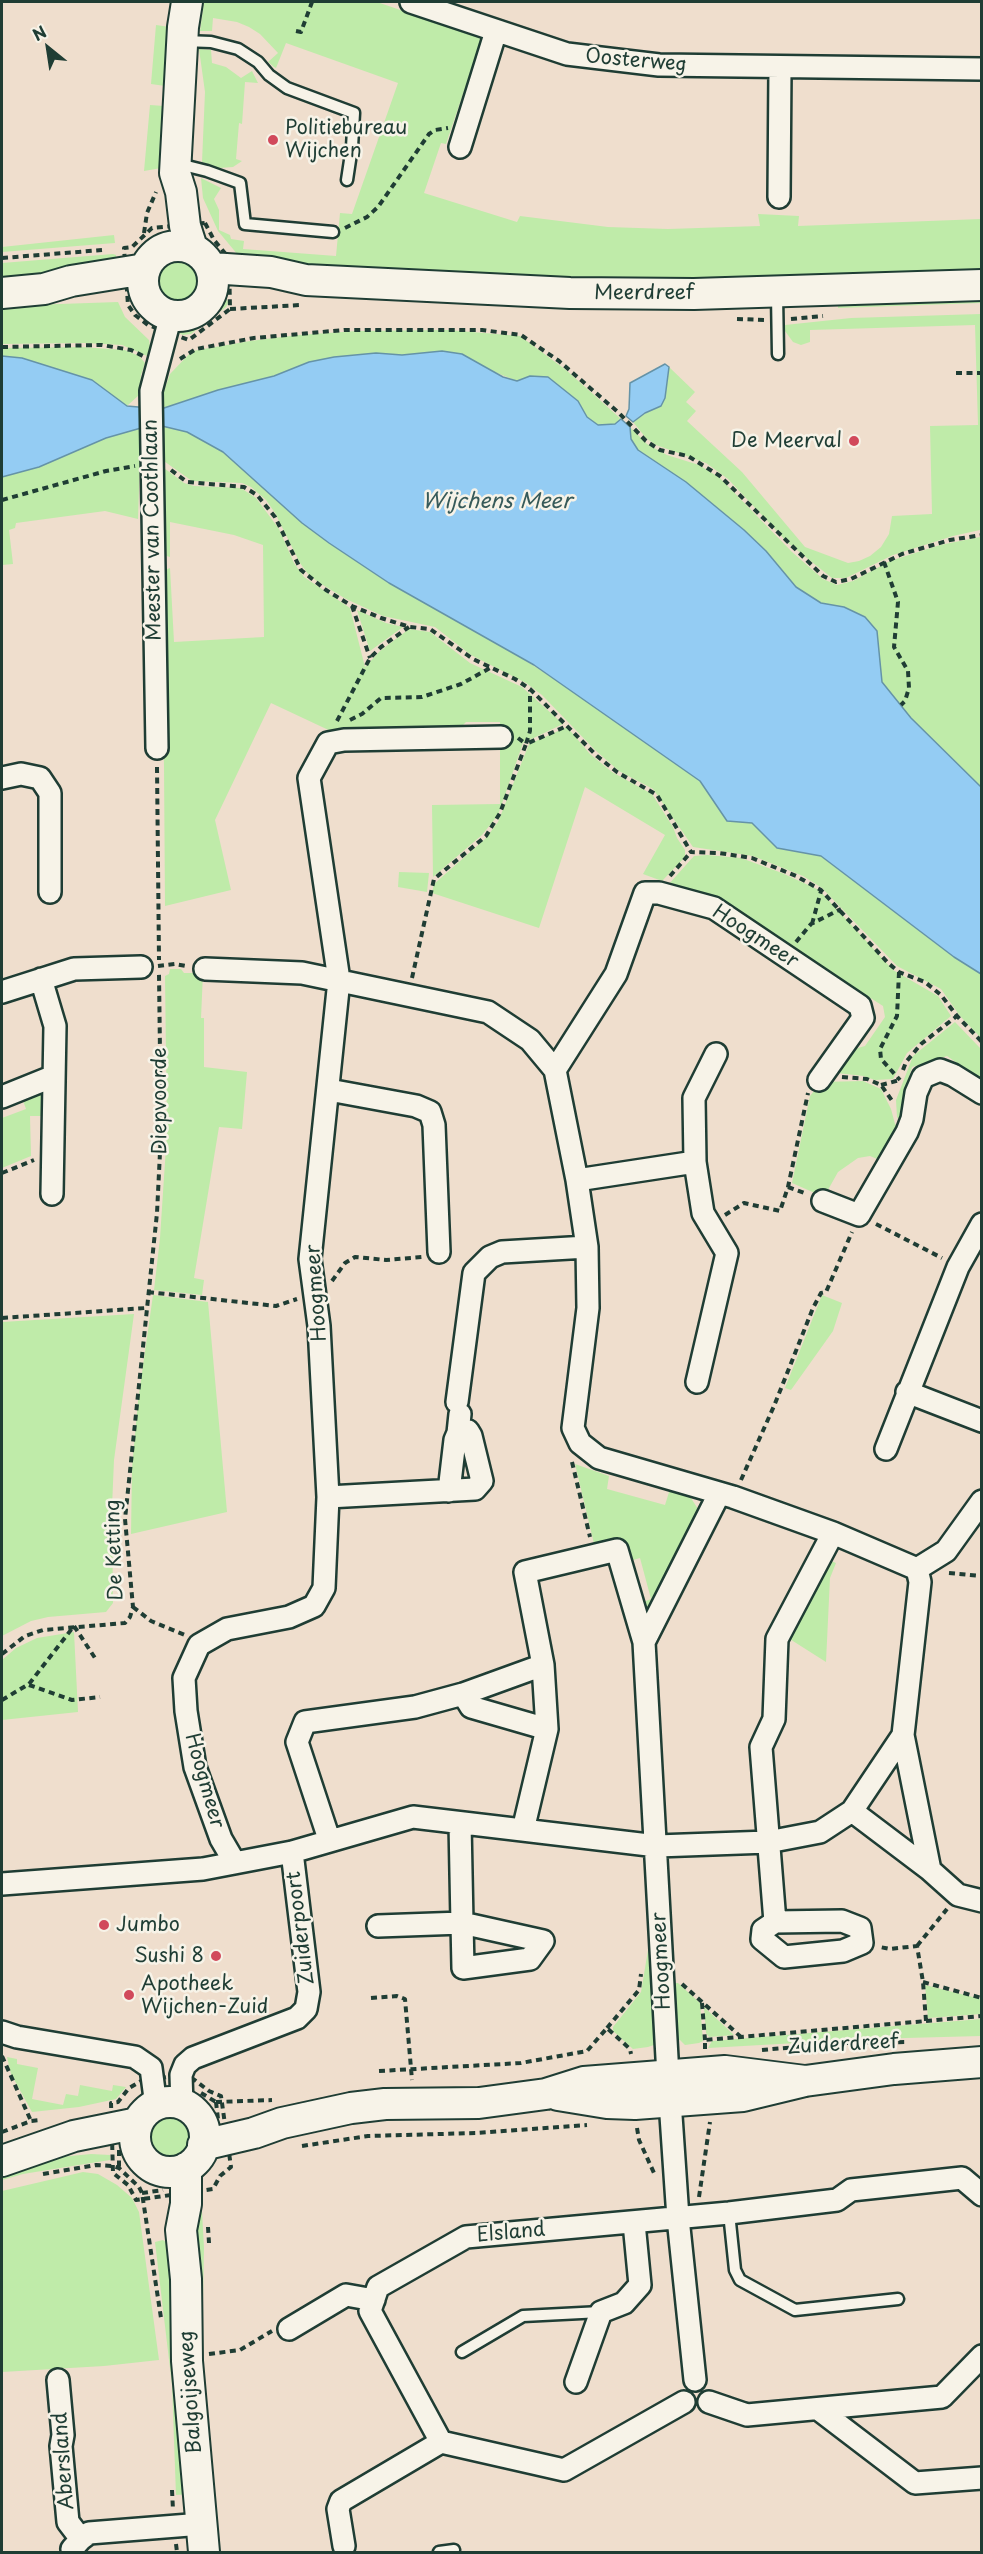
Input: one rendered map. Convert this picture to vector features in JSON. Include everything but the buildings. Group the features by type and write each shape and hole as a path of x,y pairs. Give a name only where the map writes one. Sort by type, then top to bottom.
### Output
{"street":[{"path":"169,264 204,305 168,323 153,306 169,264 166,192 175,168 182,41 187,2"},
{"name":"Oosterweg","path":"411,2 567,54 659,65 981,69"},
{"path":"462,140 496,31"},
{"path":"779,197 780,68"},
{"name":"Meerdreef","path":"2,293 44,290 71,281 169,264 271,272 306,280 570,293 777,291 981,285"},
{"name":"Meester van Coothlaan","path":"157,748 152,391 168,323"},
{"name":"Hoogmeer","path":"235,1863 220,1839 195,1767 186,1711 184,1678 199,1645 227,1629 289,1617 314,1606 324,1588 328,1497 319,1326 310,1259 339,980 309,778 328,743 344,740 501,737"},
{"path":"2,778 21,774 40,778 50,793 50,892"},
{"path":"555,1070 616,974 645,893 659,893"},
{"name":"Hoogmeer","path":"659,893 714,908 860,1006 863,1018 819,1080"},
{"path":"2,992 74,969 150,966"},
{"path":"205,969 302,974 488,1012 530,1040 555,1070 577,1180 587,1247 588,1308 573,1428 580,1443 599,1458 726,1496 833,1533 917,1569"},
{"path":"42,979 55,1026 52,1194"},
{"path":"697,1382 727,1253 704,1213 695,1162 694,1098 716,1054"},
{"path":"824,1201 859,1215 907,1132 912,1119 916,1093 923,1077 940,1070 953,1075 981,1093"},
{"path":"2,1097 54,1076"},
{"path":"329,1090 416,1106 430,1112 434,1125 434,1254"},
{"path":"577,1180 695,1162"},
{"path":"885,1449 958,1267 981,1224"},
{"path":"449,1491 474,1273 490,1257 502,1252 587,1247"},
{"path":"907,1392 981,1421"},
{"path":"328,1497 474,1490 482,1481 471,1436 458,1416"},
{"path":"644,1642 726,1496"},
{"path":"917,1569 946,1551 981,1501"},
{"path":"775,1922 761,1747 774,1719 777,1639 833,1533"},
{"name":"Hoogmeer","path":"524,1830 547,1729 543,1665 525,1572 617,1550 644,1642 657,1846 652,1968 669,2088"},
{"path":"917,1569 920,1582 903,1735 930,1870"},
{"path":"329,1839 297,1742 305,1722 415,1707 463,1694 543,1665"},
{"path":"463,1694 471,1707 547,1729"},
{"path":"2,1884 127,1870 203,1869 292,1852 329,1839 413,1817 657,1846 768,1842 820,1832 852,1811 903,1735"},
{"path":"852,1811 930,1870 958,1895 981,1901"},
{"path":"378,1926 462,1923 460,1823"},
{"name":"Zuiderpoort","path":"181,2075 185,2065 193,2058 297,2018 306,2009 309,1992 292,1852"},
{"path":"842,1921 860,1928 862,1943 843,1951 783,1957 762,1939 763,1930 775,1922 842,1921"},
{"path":"2,2032 16,2037 135,2057 151,2068 164,2144"},
{"name":"Zuiderdreef","path":"2,2161 33,2164 74,2136 164,2144 253,2119 282,2123 351,2108 385,2104 478,2103 546,2094 584,2082 669,2088 708,2086 725,2071 805,2081 894,2069 981,2062"},
{"path":"164,2144 181,2075"},
{"path":"669,2088 678,2218 695,2380"},
{"name":"Balgoijseweg","path":"164,2144 181,2230 186,2279 187,2361 203,2538"},
{"name":"Elsland","path":"374,2300 378,2287 466,2237 729,2213 837,2200 851,2190 962,2178 980,2192"},
{"path":"576,2382 601,2312 624,2303 640,2285 634,2223"},
{"path":"289,2329 346,2295 374,2300 370,2311 441,2442"},
{"path":"709,2402 747,2415 942,2397 981,2356"},
{"name":"Abersland","path":"58,2380 63,2435 60,2446 68,2522 77,2546 89,2532 203,2538"},
{"path":"695,2380 701,2381 710,2389 709,2402 700,2409 693,2409 681,2397 685,2385 695,2380"},
{"path":"344,2546 338,2509 341,2501 441,2442 564,2470 684,2402"},
{"path":"818,2409 915,2483 981,2478"}],"lane":[{"path":"182,41 210,42 238,49 258,62 269,75 287,88 354,113 347,180"},
{"path":"175,168 207,171 240,183 245,225 333,232"},
{"path":"777,291 778,354"},
{"path":"729,2213 735,2270 740,2280 795,2310 898,2299"},
{"path":"462,2352 523,2316 601,2312"},
{"path":"439,2553 454,2550"}],"path":[{"path":"296,31 301,32 312,2"},
{"path":"333,232 368,217 378,207 413,156 435,130 448,128 462,140"},
{"path":"169,264 230,258 214,240 205,223 169,264 128,305 135,315 148,325 168,323 189,340 230,309 169,264"},
{"path":"2,258 103,250"},
{"path":"2,346 102,345 131,350 158,364 174,363 196,348 254,338 344,330 482,330 522,335 559,361 619,413 646,441 660,450 688,456 720,476 823,576 836,582 850,579 884,562 950,540 981,534"},
{"path":"956,373 981,373"},
{"path":"2,501 106,471 152,463 163,464 187,482 244,487 257,495 275,517 301,570 307,577 352,606 410,627 430,629 466,655 530,689 616,772 641,783 657,795 692,852"},
{"path":"884,562 898,602 894,647 908,671 909,688 905,701 901,705"},
{"path":"352,606 370,658"},
{"path":"410,627 381,646 370,658 336,725 362,714 381,698 422,697 461,684 490,668"},
{"path":"408,996 434,879 486,836 500,813 530,731 530,689"},
{"path":"525,744 567,726"},
{"path":"501,737 520,738 525,744"},
{"name":"Diepvoorde","path":"146,1308 157,1213 161,1132 150,966 157,748"},
{"path":"692,852 752,858 796,876 821,890 841,909 888,963 899,972 925,982 941,994 981,1042"},
{"path":"659,893 692,852"},
{"path":"812,924 821,890"},
{"path":"784,956 812,924 841,909"},
{"path":"150,966 176,964 205,969"},
{"path":"899,972 897,1016 880,1049 881,1059 900,1080"},
{"path":"900,1080 906,1062 921,1044 957,1016"},
{"path":"710,1225 744,1203 780,1211 788,1187 807,1094 819,1080 838,1077 867,1079 881,1085 893,1101 896,1120 907,1132"},
{"path":"881,1085 900,1080"},
{"path":"2,1173 30,1160 52,1160"},
{"path":"726,1496 774,1406 813,1308 820,1293 826,1292 859,1215 958,1267"},
{"path":"148,1292 276,1306 328,1287 345,1263 355,1257 386,1260 434,1254"},
{"path":"2,1318 146,1308"},
{"name":"De Ketting","path":"2,1653 25,1636 43,1630 125,1623 130,1617 133,1607 126,1519 146,1308"},
{"path":"573,1428 572,1462 594,1555"},
{"path":"133,1607 151,1621 184,1635 199,1645"},
{"path":"2,1700 29,1684 74,1626 95,1658"},
{"path":"29,1684 72,1700 100,1697"},
{"path":"862,1943 890,1949 917,1946 958,1895"},
{"path":"917,1946 926,2021"},
{"path":"607,2028 639,1990 652,1968 702,2002 742,2038"},
{"path":"923,1982 981,1998"},
{"path":"371,1998 397,1996 405,1999 413,2084"},
{"path":"678,2218 698,2204 711,2119 702,2002"},
{"path":"705,2040 981,2016"},
{"name":"Zuiderdreef","path":"750,2051 842,2043 919,2042"},
{"path":"2,2056 31,2121"},
{"path":"164,2144 112,2173 128,2185 136,2200 164,2144 181,2075 192,2078 209,2091 221,2096 164,2144"},
{"path":"33,2164 96,2165 164,2144 231,2167 220,2176 213,2189 164,2144 111,2103 118,2102 135,2084 164,2144"},
{"path":"206,2354 240,2350 273,2330 289,2329"}],"green space":[{"path":"204,2 377,2 482,38 446,144 441,143 424,193 517,222 520,216 608,227 668,229 760,226 758,214 799,216 798,226 981,219 981,277 620,285 345,273 238,255 218,231 203,198 201,178 221,188 214,199 219,210 219,230 230,235 231,239 244,241 243,249 336,256 340,213 352,214 398,83 286,43 276,68 268,62 278,53 260,34 249,27 237,22 213,18 212,31 200,31"},
{"path":"156,25 170,27 165,86 151,84"},
{"path":"199,49 211,50 212,63 226,67 241,78 252,71 258,83 245,82 242,124 239,123 236,159 242,161 233,167 219,168 202,162 205,92"},
{"path":"150,105 164,106 161,168 144,171"},
{"path":"114,235 115,243 2,252 2,247"},
{"path":"116,255 116,267 2,282 2,263"},
{"path":"178,258 194,264 200,280 194,296 178,302 162,296 156,280 162,264"},
{"path":"981,294 981,303 838,308 838,305"},
{"path":"226,296 228,303 226,307 191,334 183,335 174,331 199,317"},
{"path":"118,302 125,317 149,340 147,356 122,345 2,344 2,306"},
{"path":"981,314 981,787 911,718 882,682 877,631 844,607 821,603 796,587 766,551 744,530 707,499 638,450 631,439 630,427 647,444 667,455 699,465 720,478 792,552 823,579 837,585 853,581 890,561 940,545 980,537 980,530 893,555 846,578 832,578 788,543 728,479 706,463 656,445 646,438 633,422 661,406 665,398 669,367 695,392 686,402 696,411 687,421 742,472 805,547 848,563 859,561 881,547 889,534 892,516 932,514 930,426 978,425 975,325 810,330 810,342 801,345 793,342 785,331 785,325 851,318"},
{"path":"448,330 520,336 566,370 621,419 615,424 598,425 587,417 578,401 530,376 517,381 442,351 402,355 376,353 309,362 274,376 218,390 161,409 170,374 192,351 298,335 357,331"},
{"path":"81,347 125,350 139,356 145,363 139,395 127,406 111,395 22,358 2,356 2,348"},
{"path":"162,426 187,432 223,452 302,523 329,543 389,583 496,642 572,690 700,781 727,821 752,823 777,848 821,856 954,957 981,974 981,1038 960,1016 941,989 897,966 822,888 803,876 753,856 693,847 653,789 619,771 595,750 542,695 526,683 471,655 435,627 383,616 346,599 318,582 300,563 266,500 251,487 242,483 192,481 161,459"},
{"path":"141,428 138,519 105,511 16,523 15,528 9,530 13,564 2,565 2,477 39,467 106,438"},
{"path":"164,468 184,483 194,486 241,488 256,498 279,529 294,563 304,577 350,608 365,667 380,651 409,629 430,632 470,663 522,687 563,724 523,743 498,815 482,835 433,877 432,805 500,804 500,722 466,722 456,732 337,734 271,703 215,820 231,890 165,906 160,572 170,568 174,642 264,637 263,545 234,535 170,522 170,557 160,554 158,470"},
{"path":"357,610 386,623 403,627 370,651"},
{"path":"567,727 590,754 612,772 652,794 673,827 685,850 685,857 662,881 643,874 665,835 585,787 539,928 432,893 434,884 486,838 498,822 529,744"},
{"path":"694,856 741,858 819,890 893,970 938,996 951,1016 907,1053 893,1079 875,1080 837,1073 851,1050 865,1046 885,1017 883,1006 769,933 668,885"},
{"path":"399,872 429,873 427,892 398,887"},
{"path":"170,969 181,969 184,973 203,973 201,1018 204,1018 204,1067 247,1072 242,1129 219,1127 194,1278 204,1280 202,1295 154,1290 167,1132 165,976 169,974"},
{"path":"955,1022 981,1049 981,1085 975,1082 973,1074 947,1056 912,1067 903,1097 908,1107 902,1124 897,1117 896,1100 913,1056"},
{"path":"863,1081 881,1089 891,1109 895,1124 902,1131 882,1161 870,1156 858,1158 838,1172 824,1197 792,1183 810,1096 821,1082"},
{"path":"39,1090 43,1098 45,1116 30,1116 31,1156 2,1168 2,1118 26,1109 21,1095"},
{"path":"153,1295 208,1302 227,1512 131,1534 132,1468 138,1401"},
{"path":"822,1295 842,1303 833,1331 791,1390 785,1388"},
{"path":"134,1314 114,1460 113,1603 106,1612 48,1617 31,1621 2,1636 2,1322"},
{"path":"575,1464 609,1476 607,1489 665,1505 670,1489 689,1495 698,1509 698,1516 642,1622 638,1604 651,1599 640,1558 626,1562 595,1548"},
{"path":"829,1560 836,1563 830,1578 826,1662 785,1636"},
{"path":"74,1632 78,1712 2,1720 2,1660 16,1648 37,1638"},
{"path":"649,1944 653,1944 660,2043 633,2049 613,2031 613,2027 641,1992"},
{"path":"671,1983 678,1983 700,2003 703,2041 685,2045 680,2040 675,2041"},
{"path":"925,1985 981,1999 981,2014 928,2018"},
{"path":"704,2007 734,2035 709,2037 706,2033"},
{"path":"981,2019 981,2036 868,2039 708,2048 712,2041"},
{"path":"7,2057 17,2059 17,2064 38,2068 32,2099 63,2105 66,2094 78,2096 80,2085 112,2091 113,2085 126,2087 116,2099 79,2107 32,2112 11,2074"},
{"path":"168,2115 184,2121 190,2137 184,2153 168,2159 152,2153 146,2137 152,2121"},
{"path":"91,2154 110,2155 110,2160 23,2174 2,2180 2,2170 50,2158"},
{"path":"83,2172 98,2174 117,2185 132,2198 139,2212 159,2360 2,2372 2,2191"},
{"path":"201,2193 204,2248 202,2354 214,2492 207,2493 192,2194"},
{"path":"163,2240 171,2246 191,2494 176,2495 172,2385 155,2242"}],"water":[{"name":"Wijchens Meer","path":"442,351 462,354 503,377 517,381 530,376 548,377 578,401 587,417 598,425 615,424 621,419 630,427 631,439 638,450 686,482 744,530 766,551 796,587 821,603 844,607 865,617 877,631 882,682 911,718 981,787 981,974 954,957 821,856 777,848 752,823 727,821 700,781 534,665 389,583 329,543 302,523 223,452 187,432 162,426 141,428 106,438 39,467 2,477 2,356 22,358 92,380 127,406 161,409 218,390 274,376 309,362 376,353 402,355"},
{"path":"665,364 669,367 665,398 661,406 645,413 633,422 626,416 629,409 630,383"}],"place":[{"name":"Politiebureau Wijchen","path":"273,140"},
{"name":"De Meerval","path":"854,441"},
{"name":"Jumbo","path":"104,1925"},
{"name":"Sushi 8","path":"216,1956"},
{"name":"Apotheek Wijchen-Zuid","path":"129,1995"}]}
